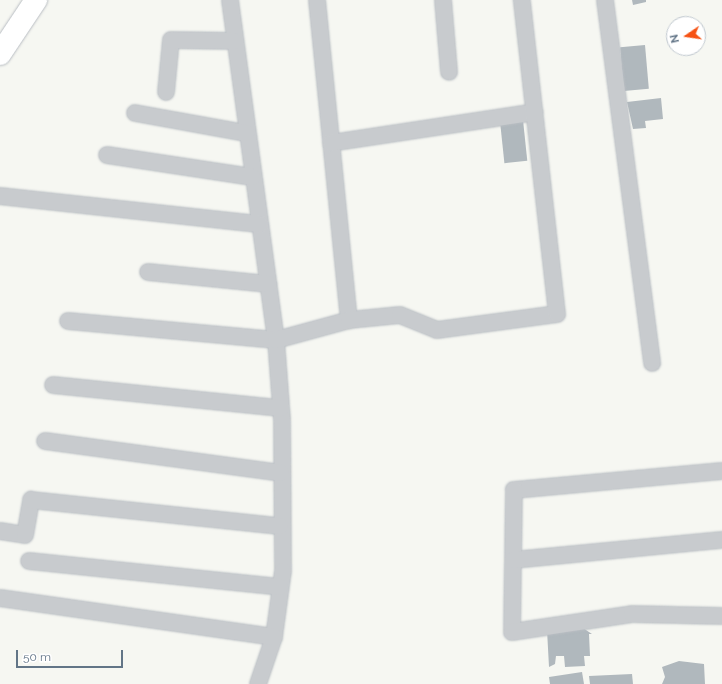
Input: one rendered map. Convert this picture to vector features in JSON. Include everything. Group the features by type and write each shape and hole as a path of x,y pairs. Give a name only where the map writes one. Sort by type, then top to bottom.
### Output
{"main road":[{"path":"0,54 36,0"}],"street":[{"path":"230,0 246,133 276,340 281,408 280,587 274,637 258,684"},
{"path":"317,0 349,320"},
{"path":"443,0 449,72"},
{"path":"68,321 276,340 349,320 400,315 437,330 557,314 522,0"},
{"path":"606,0 652,363"},
{"path":"166,92 171,40 234,41"},
{"path":"331,143 535,112"},
{"path":"135,113 246,133"},
{"path":"107,155 252,177"},
{"path":"0,196 259,224"},
{"path":"148,272 268,284"},
{"path":"53,385 281,408"},
{"path":"45,441 281,472"},
{"path":"722,471 514,490 512,632 632,614 722,616"},
{"path":"0,531 25,535 31,500 280,526"},
{"path":"513,560 722,540"},
{"path":"29,561 280,587"},
{"path":"0,598 274,637"}],"building":[{"path":"632,0 646,0 646,2 633,5"},
{"path":"645,45 649,89 624,91 620,47"},
{"path":"661,98 663,119 645,121 646,128 633,129 627,102"},
{"path":"523,120 527,161 504,163 500,122"},
{"path":"583,628 592,634 589,634 590,656 584,656 585,666 565,667 564,656 556,656 555,664 549,667 547,630"},
{"path":"679,661 704,664 705,684 662,684 665,677 662,667"},
{"path":"582,672 584,684 550,684 549,677"},
{"path":"632,674 633,684 590,684 589,676"}]}
